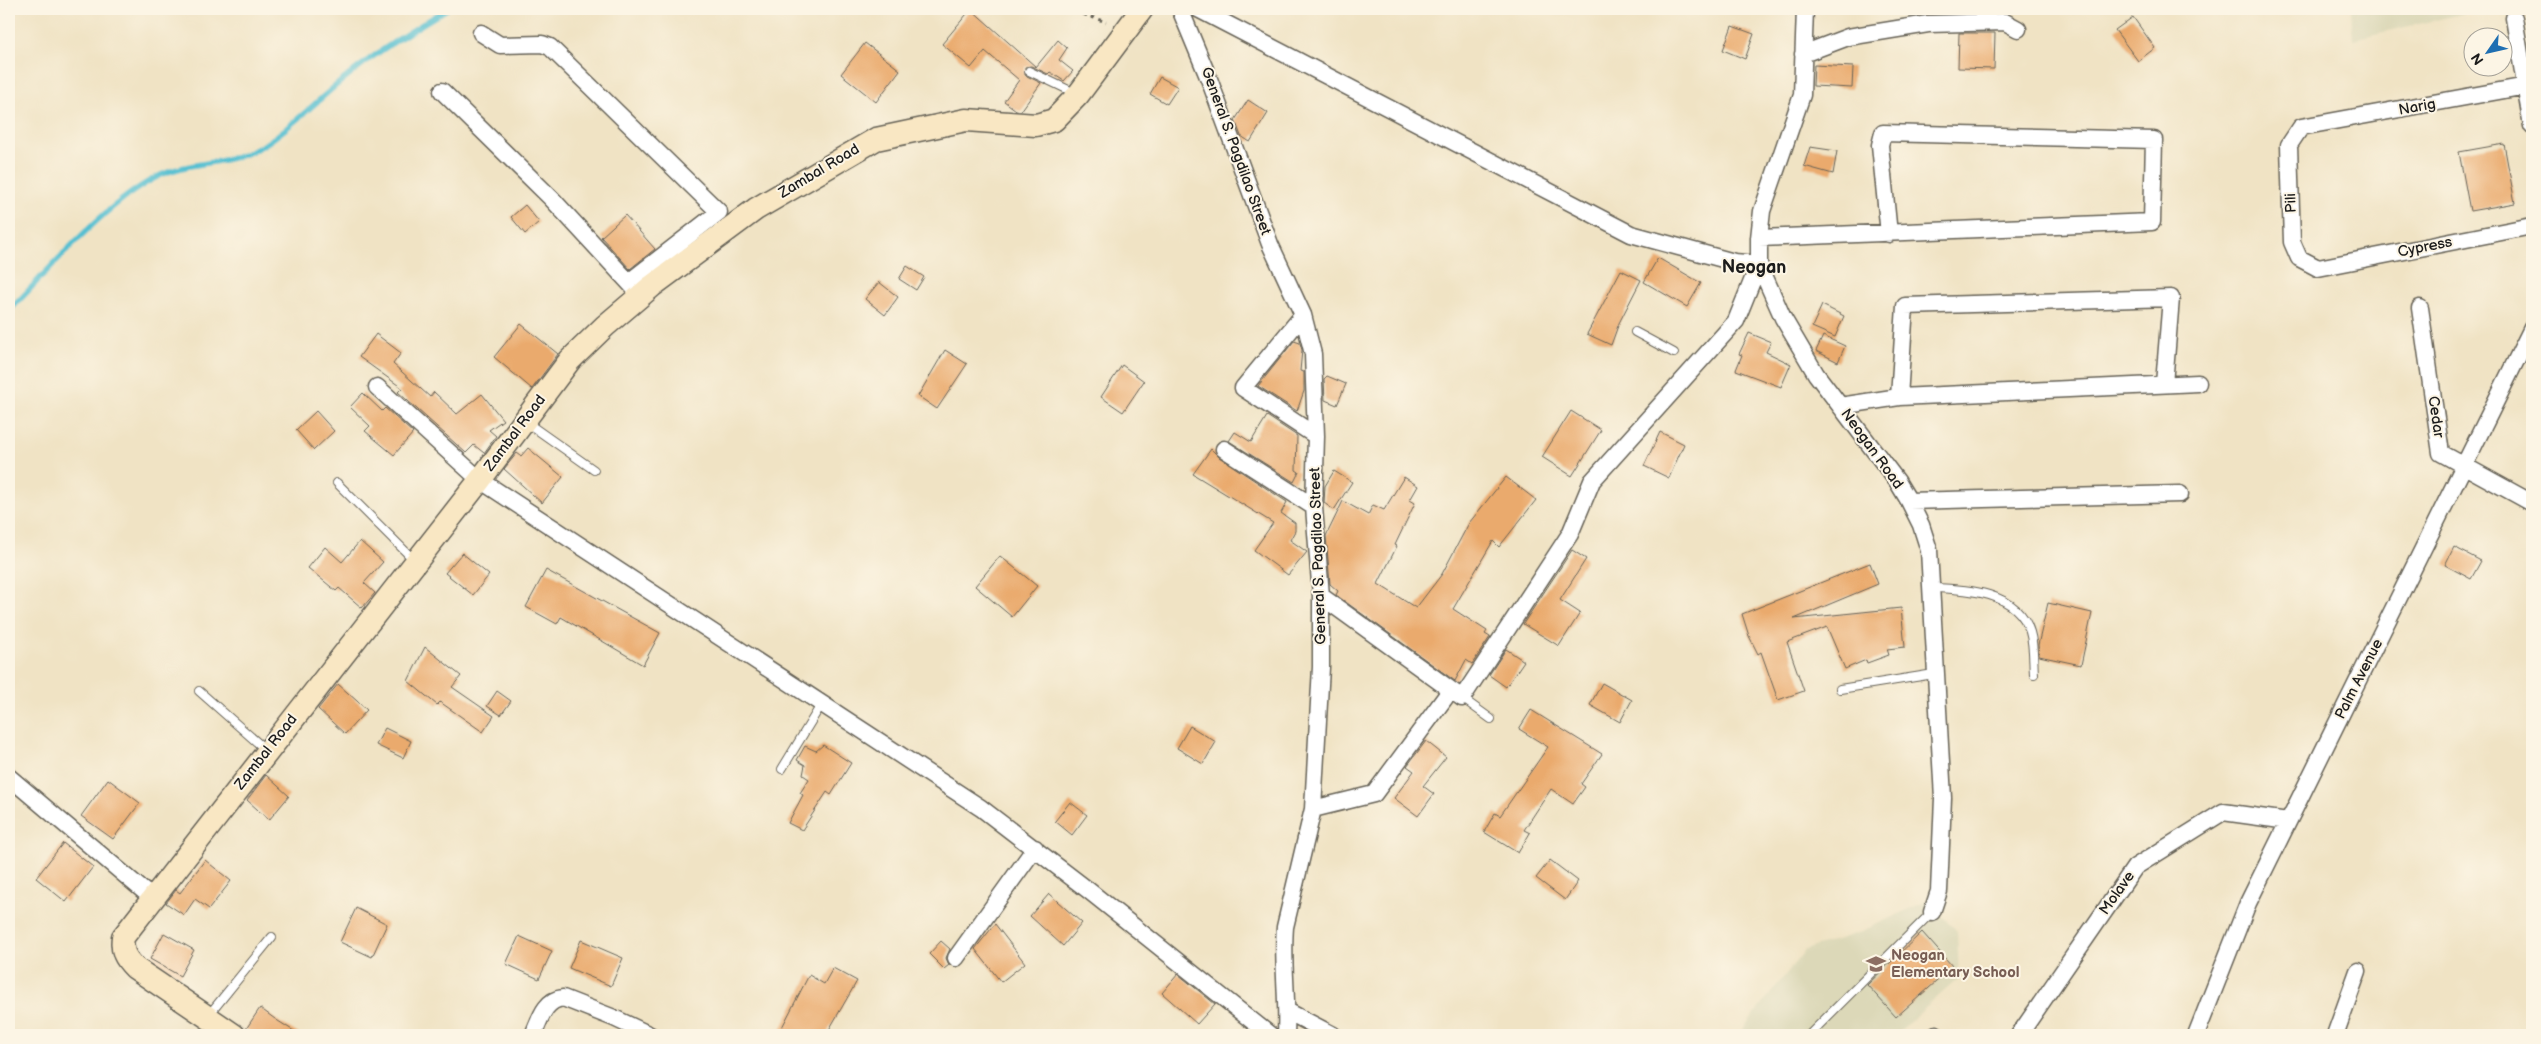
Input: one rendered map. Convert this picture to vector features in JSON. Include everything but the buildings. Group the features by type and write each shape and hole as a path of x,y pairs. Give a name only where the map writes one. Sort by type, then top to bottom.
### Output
{"street":[{"name":"Zambal Road","path":"234,1035 135,968 121,948 123,937 480,480 570,360 635,289 756,209 876,139 966,120 1036,125 1048,123 1078,95 1142,9"},
{"name":"General S. Pagdilao Street","path":"1180,9 1209,79 1270,244 1303,315 1313,354 1316,436 1314,507 1321,596 1321,667 1313,809 1285,926 1284,943 1288,1011 1286,1035"},
{"path":"1198,9 1631,234 1734,262 1759,264 1736,321 1592,481 1570,534 1456,694 1374,794 1313,809"},
{"name":"Neogan Road","path":"1805,9 1802,95 1762,211 1759,264 1796,343 1840,406 1897,481 1921,524 1929,550 1934,674 1943,798 1939,892 1932,912"},
{"path":"2514,18 2529,86 2532,126"},
{"path":"1803,54 1848,38 1928,24 2005,22 2018,29"},
{"path":"442,91 552,199 635,289 719,212 550,47 542,44 500,46 481,33"},
{"name":"Narig","path":"2301,128 2529,86"},
{"name":"Pili","path":"2301,128 2290,145 2292,242 2299,258 2318,268"},
{"path":"1759,238 1889,234 2152,222 2154,140 1883,133 1880,145 1889,234"},
{"name":"Cypress","path":"2318,268 2532,226"},
{"path":"1899,397 1905,306 2171,298 2164,384"},
{"name":"Cedar","path":"2420,308 2441,453 2532,503"},
{"path":"1303,315 1243,388 1316,436"},
{"name":"Palm Avenue","path":"2196,1035 2248,903 2532,328"},
{"path":"1840,406 1899,397 2198,383"},
{"path":"377,387 480,480 981,808 1035,848 1270,1035"},
{"path":"1224,449 1314,507"},
{"path":"1909,502 2180,494"},
{"path":"1321,596 1456,694"},
{"path":"9,777 152,898"},
{"name":"Molave","path":"2019,1035 2135,867 2223,812 2288,822"},
{"path":"956,958 1035,848"},
{"path":"2335,1035 2358,971"},
{"path":"533,1035 548,1003 554,999 562,998 614,1018 650,1035"},
{"path":"1288,1011 1332,1035"}],"lane":[{"path":"1029,71 1078,95"},
{"path":"1635,332 1674,353"},
{"path":"525,420 594,470"},
{"path":"337,483 415,562"},
{"path":"1931,588 1963,589 2002,599 2020,615 2030,631 2034,674"},
{"path":"1840,689 1934,674"},
{"path":"199,691 267,751"},
{"path":"1456,694 1490,719"},
{"path":"782,769 821,705"},
{"path":"1809,1035 1932,912"},
{"path":"207,1018 272,938"}],"path":[{"path":"1068,9 1126,28"}],"shaded area":[{"path":"2351,9 2483,9 2353,39"},
{"name":"Neogan Elementary School","path":"1927,901 1957,931 1959,978 1895,1035 1746,1035 1741,1031 1805,950 1858,933"}],"waterway":[{"path":"9,311 100,218 140,187 173,170 237,157 262,146 284,131 334,87 369,60 447,9"}],"place":[{"name":"Neogan Elementary School","path":"1876,964"}],"district":[{"name":"Neogan","path":"1754,267"}]}
